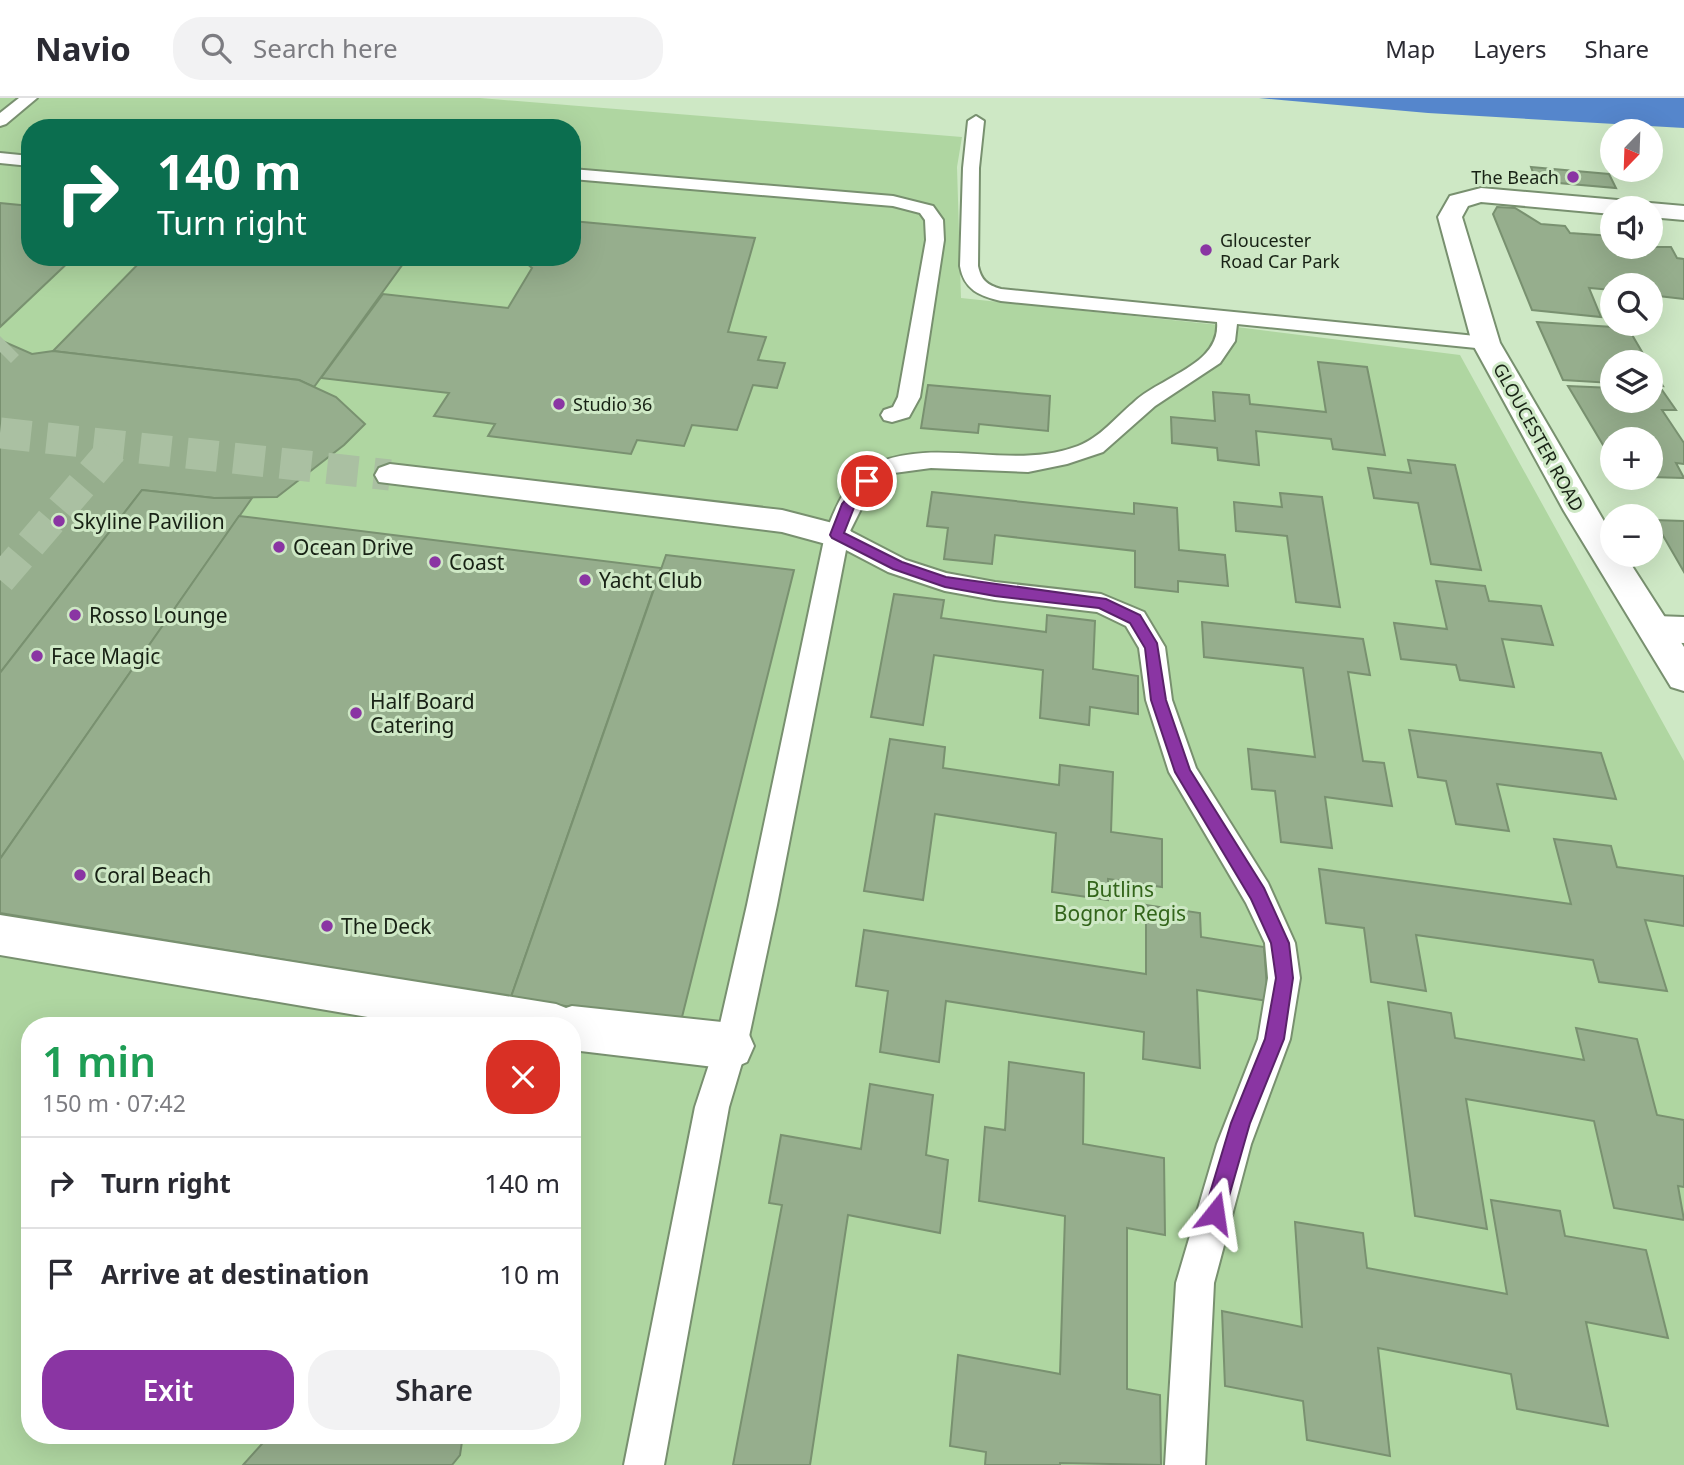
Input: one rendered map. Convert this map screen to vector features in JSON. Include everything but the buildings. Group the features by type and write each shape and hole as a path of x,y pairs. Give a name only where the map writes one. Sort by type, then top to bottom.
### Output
{"street":[{"name":"GLOUCESTER ROAD","path":"1600,205 1481,195 1458,201 1450,217 1486,344 1580,511 1670,629 1684,677"},
{"path":"1663,211 1684,213"},
{"path":"390,475 782,521 837,535"},
{"path":"0,935 501,1017"},
{"path":"581,1029 731,1046"}],"lane":[{"path":"0,110 15,98"},
{"path":"0,121 29,98"},
{"path":"976,121 971,168 970,278 984,291 1227,319 1486,344"},
{"path":"0,158 21,160"},
{"path":"581,175 893,201 916,205 932,213 937,222 935,240 909,397 901,412 892,415"},
{"path":"644,1465 712,1107 731,1046 837,535 849,504 867,481 885,469 933,461 1009,465 1053,461 1090,450 1114,434 1147,402 1205,365 1221,351 1229,326 1227,319"},
{"path":"837,535 897,566 945,582 995,591 1101,603 1135,619 1152,647 1158,700 1183,772 1258,894 1280,943 1284,978 1274,1039 1241,1123 1195,1283 1185,1465"}],"green space":[{"name":"Butlins Bognor Regis","path":"0,98 480,98 962,137 957,167 961,298 1229,326 1460,355 1684,761 1684,1465 0,1465"}],"water":[{"path":"1259,98 1684,98 1684,128 1663,127 1663,119 1600,119 1600,123 1428,113"}],"tunnel":[{"path":"0,352 8,344"},
{"path":"0,433 116,445"},
{"path":"0,580 116,445"},
{"path":"116,445 390,475"}],"place":[{"name":"The Beach","path":"1573,177"},
{"name":"Gloucester Road Car Park","path":"1206,250"},
{"name":"Studio 36","path":"559,404"},
{"name":"Skyline Pavilion","path":"59,521"},
{"name":"Ocean Drive","path":"279,547"},
{"name":"Coast","path":"435,562"},
{"name":"Yacht Club","path":"585,580"},
{"name":"Rosso Lounge","path":"75,615"},
{"name":"Face Magic","path":"37,656"},
{"name":"Half Board Catering","path":"356,713"},
{"name":"Coral Beach","path":"80,875"},
{"name":"The Deck","path":"327,926"}],"route":[{"path":"867,481 849,504 837,535 897,566 945,582 995,591 1067,597 1101,603 1135,619 1152,647 1158,700 1183,772 1258,894 1280,943 1284,978 1274,1039 1241,1123 1215,1213"}]}
